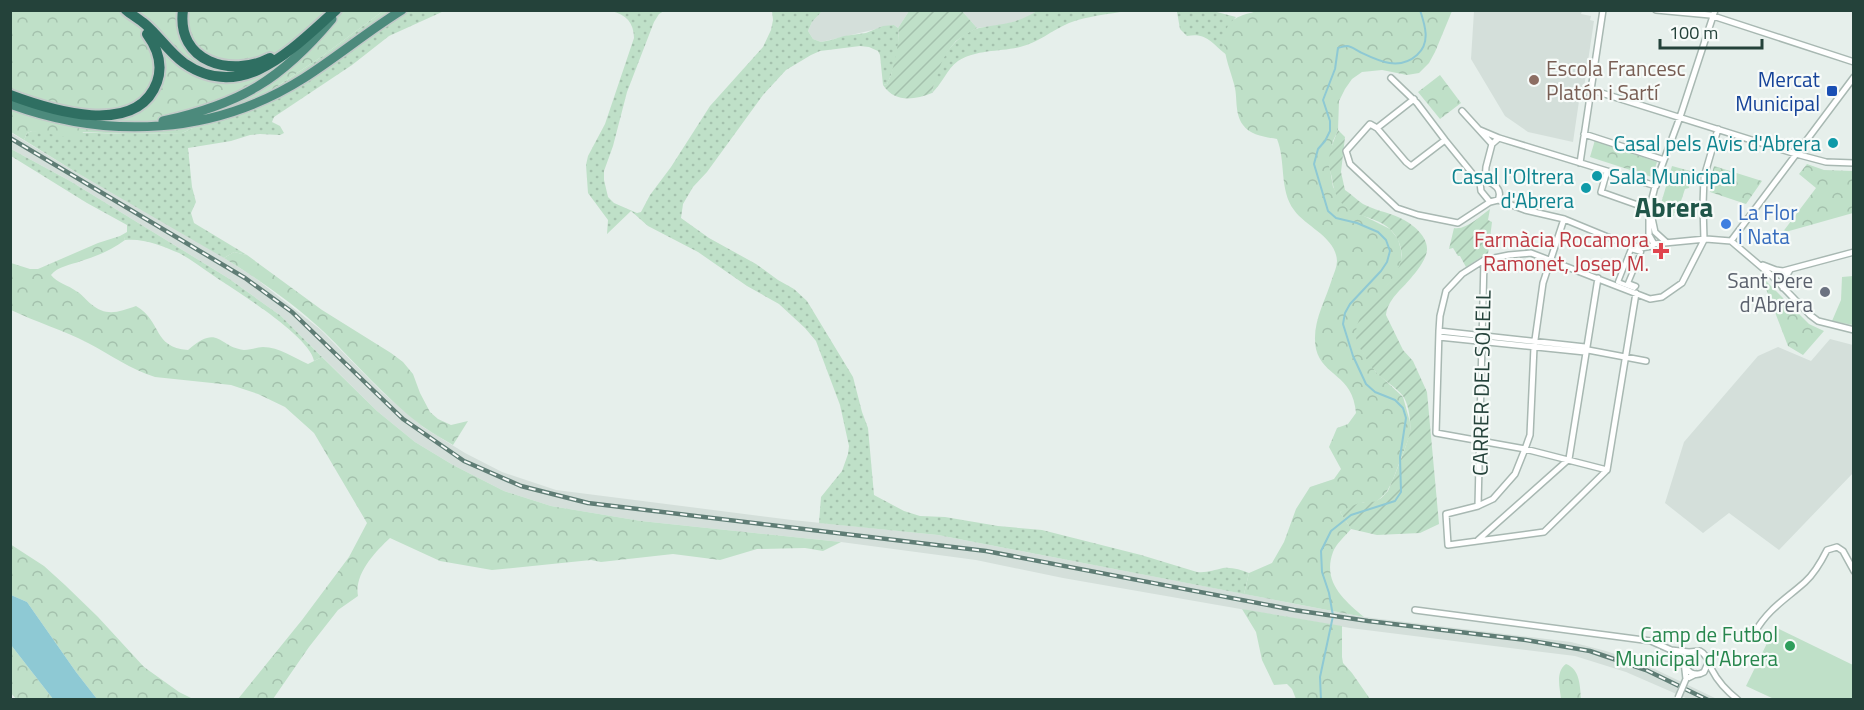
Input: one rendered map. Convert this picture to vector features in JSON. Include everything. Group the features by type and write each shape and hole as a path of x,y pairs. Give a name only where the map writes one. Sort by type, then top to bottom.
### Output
{"highway":[{"path":"183,10 184,33 193,48 208,61 221,66 234,67 255,64 277,54 302,35 328,10"},
{"path":"130,14 143,22 185,64 209,75 227,77 247,75 268,65 338,10"},
{"path":"80,122 130,124 161,122 191,115 231,100 255,88 289,64 315,39 338,10"},
{"path":"10,104 34,113 113,128 173,126 210,118 246,107 304,78 402,10"},
{"path":"10,95 44,106 77,113 110,116 134,108 146,99 155,87 160,65 154,45 130,14"}],"street":[{"path":"1580,162 1603,10"},
{"path":"1656,10 1714,13 1854,62"},
{"path":"1654,244 1649,235 1649,209 1714,13"},
{"path":"1731,241 1854,77"},
{"path":"1391,78 1414,99 1445,140 1483,181 1493,183 1500,195 1498,200"},
{"path":"1592,90 1796,154 1826,162 1854,163"},
{"path":"1377,128 1414,99"},
{"path":"1461,111 1492,144"},
{"path":"1445,140 1411,166 1377,128 1370,124 1346,151 1350,164 1397,208 1418,215 1458,223 1490,202 1498,200 1525,210 1564,219 1641,248 1654,244 1704,240 1731,241 1758,264 1809,315 1818,321 1854,330"},
{"path":"1607,470 1525,449 1436,434 1440,316 1446,291 1462,274 1484,260 1531,253 1650,299 1662,297 1682,283 1704,240 1702,205 1704,177 1718,129"},
{"path":"1479,130 1656,186"},
{"path":"1584,134 1664,160"},
{"path":"1490,202 1481,191 1492,144 1499,138"},
{"path":"1607,171 1601,192 1649,209"},
{"path":"1652,198 1652,222 1656,240 1654,244"},
{"path":"1564,219 1543,283 1534,344 1530,435 1515,474 1493,499 1478,506 1446,514 1448,545 1544,532 1607,470 1636,293"},
{"path":"1655,232 1666,243"},
{"path":"1631,249 1641,252 1628,283 1636,286 1634,288 1618,282 1631,249"},
{"path":"1758,264 1776,270 1791,269 1854,252"},
{"name":"CARRER DEL SOLELL","path":"1478,506 1484,260"},
{"path":"1783,288 1785,278 1791,269"},
{"path":"1478,540 1569,459 1598,278"},
{"path":"1439,334 1483,334 1534,344"},
{"path":"1439,334 1482,342 1534,344 1586,350 1646,361"},
{"path":"1755,632 1763,618 1818,568 1827,550 1837,547 1843,551 1854,571"},
{"path":"1415,610 1651,641 1671,650 1684,661 1686,679 1678,699"},
{"path":"1671,650 1700,651 1706,655 1715,675 1728,692 1738,699"},
{"path":"1684,661 1689,652"},
{"path":"1686,679 1707,669 1708,662"},
{"path":"1686,668 1691,673 1715,675"}],"shaded area":[{"path":"822,11 909,11 898,28 894,25 821,42 813,39 808,31 812,22"},
{"path":"962,11 1037,11 1024,19 977,28"},
{"name":"Escola Francesc Platón i Sartí","path":"1474,11 1582,11 1581,14 1591,16 1590,20 1594,21 1582,101 1579,101 1573,142 1528,132 1505,116 1471,59"},
{"path":"10,132 204,245 254,277 321,330 382,392 423,427 465,453 502,472 556,490 792,520 938,535 1364,617 1571,642 1644,664 1717,699 1688,699 1626,672 1575,656 1350,628 1063,578 976,560 841,542 641,521 551,506 504,491 453,465 415,442 377,411 281,316 228,278 70,181 11,149"},
{"path":"1830,339 1853,345 1853,473 1779,550 1729,513 1703,533 1665,503 1684,442 1758,356 1778,347 1811,361"}],"green space":[{"path":"10,11 383,11 267,93 182,133 83,132 79,139 32,131 27,133 24,140 11,132"},
{"path":"383,11 444,11 389,36 352,65 274,117 272,122 280,126 284,133 250,135 231,141 188,148 196,202 191,213 194,223 247,255 234,252 224,258 24,140 27,133 32,131 182,133 267,93"},
{"path":"611,11 664,11 654,22 627,92 604,171 608,197 614,203 637,213 641,212 710,106 763,47 771,30 772,11 822,11 812,22 808,31 813,39 821,42 866,33 883,26 894,25 898,28 897,56 887,84 883,85 880,55 878,51 869,47 820,51 786,70 763,95 707,172 693,187 683,204 681,218 709,238 756,264 794,289 807,301 853,377 868,428 874,495 904,511 920,516 945,517 998,526 1042,530 1197,572 1233,568 1249,573 1244,594 938,535 819,523 821,497 842,471 849,446 840,405 816,341 779,304 747,286 698,252 648,226 631,211 607,234 608,220 588,193 586,165 588,156 605,124 634,38 633,28 628,20 621,14"},
{"path":"909,11 962,11 977,28 956,41 947,53 932,93 905,98 893,95 883,85 887,84 896,56 898,28"},
{"path":"1037,11 1128,11 1076,21 1033,43 1020,47 965,57 954,64 932,93 940,63 959,39 972,30 1015,21"},
{"path":"1174,11 1213,11 1236,17 1226,34 1227,55 1204,37 1187,36 1180,29 1177,12"},
{"path":"1258,11 1452,11 1435,52 1429,63 1419,73 1407,75 1382,70 1362,72 1352,79 1339,101 1338,130 1333,141 1329,163 1333,187 1346,207 1390,229 1398,239 1401,250 1401,264 1396,275 1363,314 1361,349 1375,371 1403,397 1410,422 1410,435 1386,493 1376,502 1364,502 1340,512 1351,529 1334,549 1330,563 1330,572 1337,589 1364,617 1244,594 1249,573 1272,563 1284,542 1296,509 1310,487 1334,479 1341,469 1329,447 1337,428 1348,424 1356,413 1354,400 1349,390 1325,365 1316,349 1317,322 1336,268 1337,261 1332,245 1299,216 1289,202 1277,139 1250,131 1243,125 1238,115 1235,89 1225,49 1225,35 1232,21"},
{"path":"1440,75 1461,103 1440,119 1418,92"},
{"path":"1338,130 1345,137 1341,172 1345,190 1363,204 1408,222 1421,234 1427,244 1423,261 1392,299 1386,315 1403,350 1413,361 1427,392 1439,524 1420,533 1377,535 1351,529 1340,512 1358,503 1376,501 1388,491 1407,443 1410,418 1403,396 1372,368 1356,337 1358,323 1364,311 1393,277 1399,266 1401,253 1397,238 1390,229 1351,210 1342,203 1336,193 1329,160"},
{"path":"1595,140 1657,162 1652,177 1590,157"},
{"path":"11,149 70,181 228,278 281,316 322,357 314,361 300,339 286,327 183,255 153,243 125,240 120,236 127,232 127,225 11,156"},
{"path":"1807,164 1824,170 1853,171 1853,213 1782,233 1816,188 1799,174"},
{"path":"1672,166 1701,174 1700,183 1690,181 1689,188 1685,189 1674,216 1660,216 1662,200"},
{"path":"1714,166 1762,181 1746,204 1710,192"},
{"path":"1490,209 1488,220 1492,222 1488,254 1466,267 1453,248 1449,249 1454,228 1468,225"},
{"path":"124,236 125,240 115,247 61,268 51,275 102,311 118,311 136,306 145,312 163,339 177,348 188,350 198,342 212,337 244,350 263,347 275,349 308,364 322,357 377,411 415,442 453,465 504,491 551,506 641,521 841,542 823,551 805,548 757,549 720,560 673,554 492,570 440,561 390,538 372,557 362,572 358,596 338,610 273,699 238,699 349,557 367,523 314,433 285,407 258,394 231,385 155,377 146,374 79,338 11,310 11,263 38,269"},
{"path":"234,252 247,255 322,310 403,362 413,374 430,412 451,425 468,421 453,445 408,415 300,311 224,258"},
{"path":"1853,276 1853,325 1832,321 1841,300 1842,277"},
{"path":"1764,279 1809,324 1824,331 1803,355 1788,346"},
{"path":"10,544 44,566 65,585 144,667 193,699 97,699 27,602 11,595"},
{"path":"1242,609 1342,626 1343,663 1370,699 1296,699 1287,684 1274,685 1262,660 1256,632"},
{"name":"Camp de Futbol Municipal d'Abrera","path":"1775,627 1853,665 1853,699 1774,699 1746,686"},
{"path":"10,645 53,699 16,699 11,693"},
{"path":"1566,664 1571,666 1577,674 1581,699 1561,699 1559,676"}],"water":[{"path":"11,595 27,602 97,699 53,699 11,645"}],"waterway":[{"path":"1321,700 1320,677 1333,616 1322,572 1321,551 1331,531 1351,515 1395,501 1401,492 1400,457 1406,418 1403,408 1395,400 1375,392 1366,384 1353,356 1343,324 1350,304 1381,271 1390,251 1386,240 1378,232 1357,223 1336,218 1328,211 1314,164 1318,149 1330,131 1330,121 1323,100 1335,69 1338,48 1349,46 1374,59 1389,63 1403,63 1417,55 1425,39 1425,28 1420,10"}],"railway":[{"path":"10,138 245,278 292,312 403,419 464,461 521,486 588,503 986,551 1294,610 1526,640 1590,651 1646,670 1708,700"}],"place":[{"name":"Escola Francesc Platón i Sartí","path":"1534,80"},
{"name":"Mercat Municipal","path":"1832,91"},
{"name":"Casal pels Avis d'Abrera","path":"1833,143"},
{"name":"Sala Municipal","path":"1597,176"},
{"name":"Casal l'Oltrera d'Abrera","path":"1586,188"},
{"name":"La Flor i Nata","path":"1726,224"},
{"name":"Farmàcia Rocamora Ramonet, Josep M.","path":"1661,251"},
{"name":"Sant Pere d'Abrera","path":"1825,292"},
{"name":"Camp de Futbol Municipal d'Abrera","path":"1790,646"}],"district":[{"name":"Abrera","path":"1674,206"}]}
